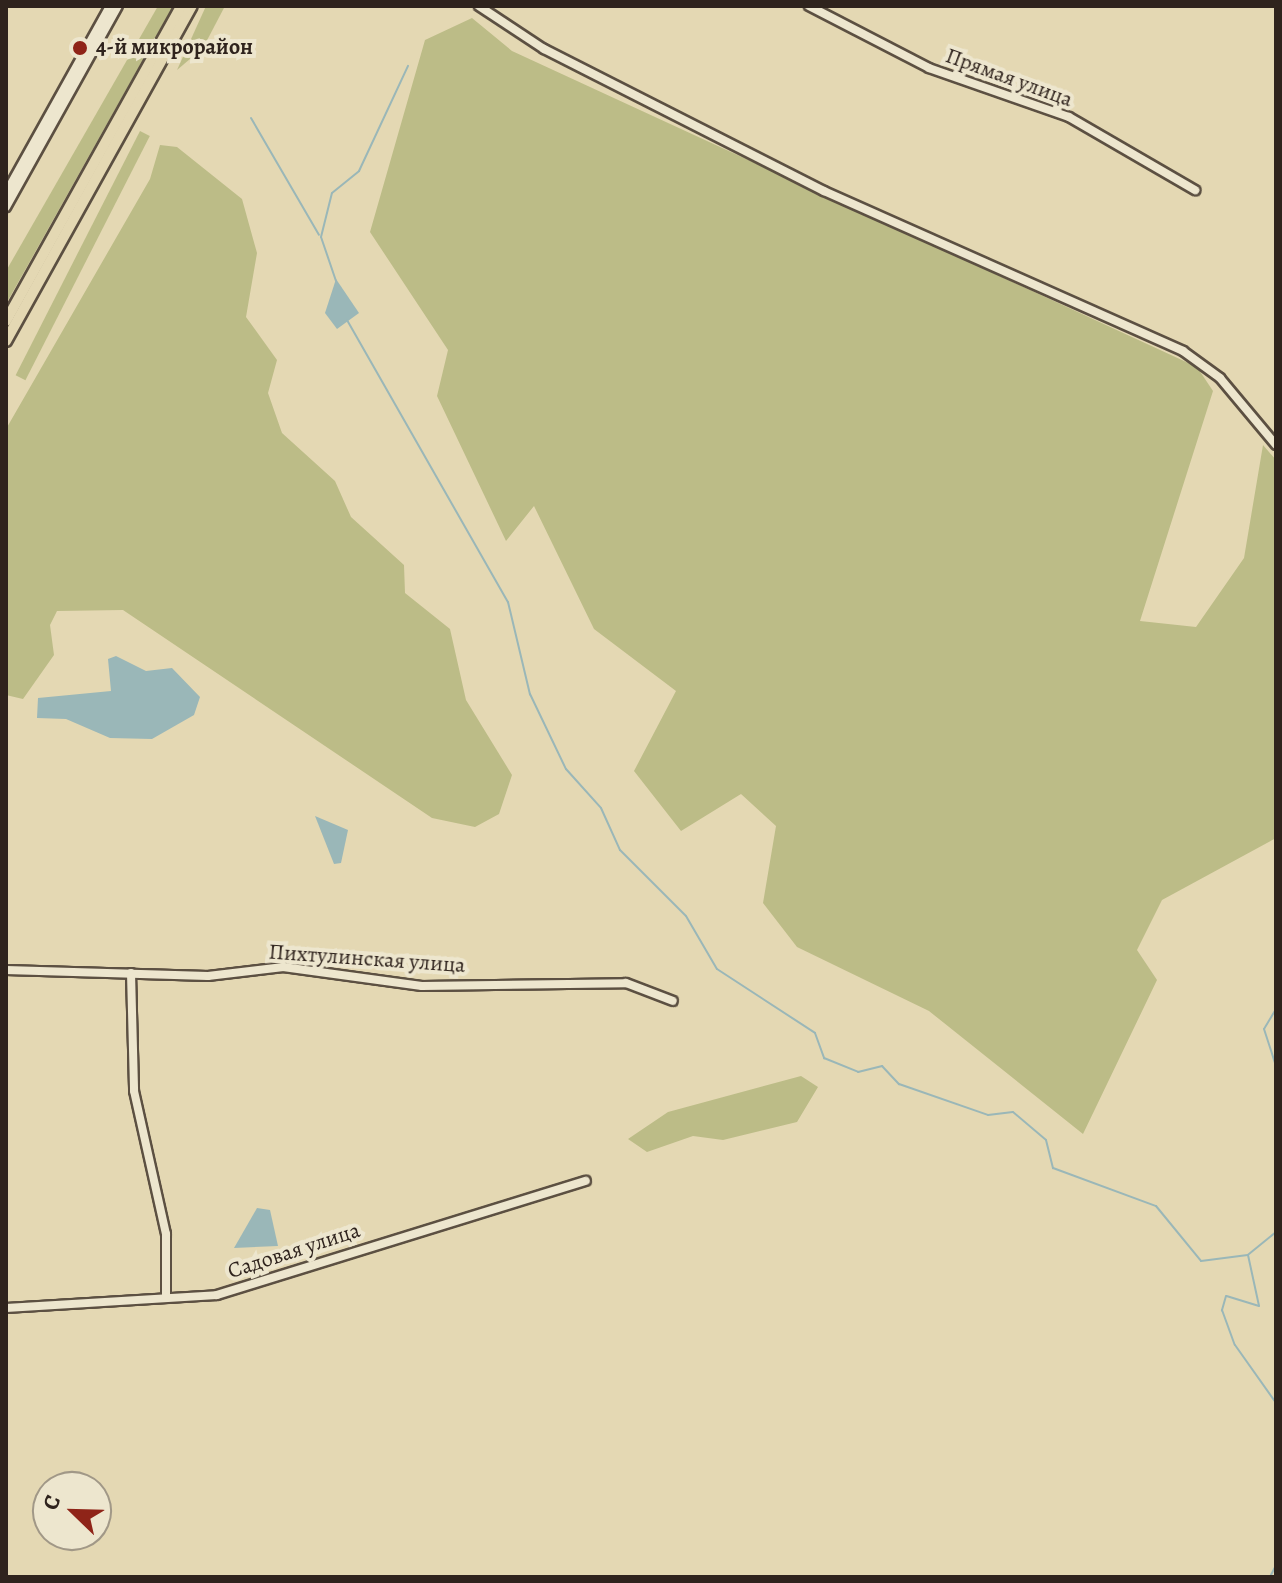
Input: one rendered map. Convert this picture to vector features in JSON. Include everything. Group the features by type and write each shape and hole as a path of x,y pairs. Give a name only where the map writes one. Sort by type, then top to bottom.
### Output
{"main road":[{"path":"6,321 181,6"},
{"path":"6,341 192,6"}],"street":[{"path":"6,193 110,6"},
{"path":"6,207 118,6"},
{"path":"479,6 544,49 824,191 1183,351 1220,378 1276,445"},
{"name":"Прямая улица","path":"809,6 929,68 1069,117 1195,190"},
{"name":"Пихтулинская улица","path":"6,970 208,976 283,967 422,986 626,983 673,1001"},
{"path":"131,973 134,1091 166,1234 166,1298"},
{"name":"Садовая улица","path":"6,1308 232,1291 586,1181"}],"green space":[{"path":"158,6 173,6 6,304 6,271"},
{"path":"206,6 225,6 203,48 177,70"},
{"path":"472,18 512,51 1197,367 1213,391 1140,621 1196,627 1244,558 1263,445 1276,460 1276,838 1162,900 1137,950 1157,980 1083,1134 929,1011 797,947 763,903 776,826 741,794 681,831 634,771 676,691 594,629 534,506 506,541 437,396 448,350 370,232 425,40"},
{"path":"140,131 150,136 25,380 16,375"},
{"path":"160,145 177,147 242,199 257,253 246,317 277,360 268,393 282,433 335,481 351,517 404,565 405,593 450,629 466,700 512,775 499,814 475,827 432,818 123,610 57,611 50,625 54,655 23,699 6,695 6,429 150,179"},
{"path":"801,1076 818,1087 797,1122 723,1140 693,1136 647,1152 628,1139 668,1112"}],"water":[{"path":"336,279 359,313 337,329 325,313"},
{"path":"116,656 146,671 172,668 200,697 194,715 152,739 110,738 66,719 37,718 38,698 111,691 108,659"},
{"path":"315,816 348,830 341,863 334,864"},
{"path":"257,1208 270,1210 278,1246 234,1248"}],"waterway":[{"path":"336,281 321,237 332,193 359,171 408,66"},
{"path":"251,118 319,235"},
{"path":"347,320 508,602 530,694 566,769 601,808 620,850 686,916 717,969 815,1033 824,1058 858,1072 882,1066 899,1084 988,1115 1013,1112 1046,1140 1053,1168 1156,1206 1201,1261 1248,1255"},
{"path":"1276,1009 1264,1029 1276,1066"},
{"path":"1276,1232 1248,1255 1259,1306 1226,1296 1222,1310 1235,1345 1276,1403"},
{"path":"1270,1577 1276,1565"}],"place":[{"name":"4-й микрорайон","path":"80,48"}]}
